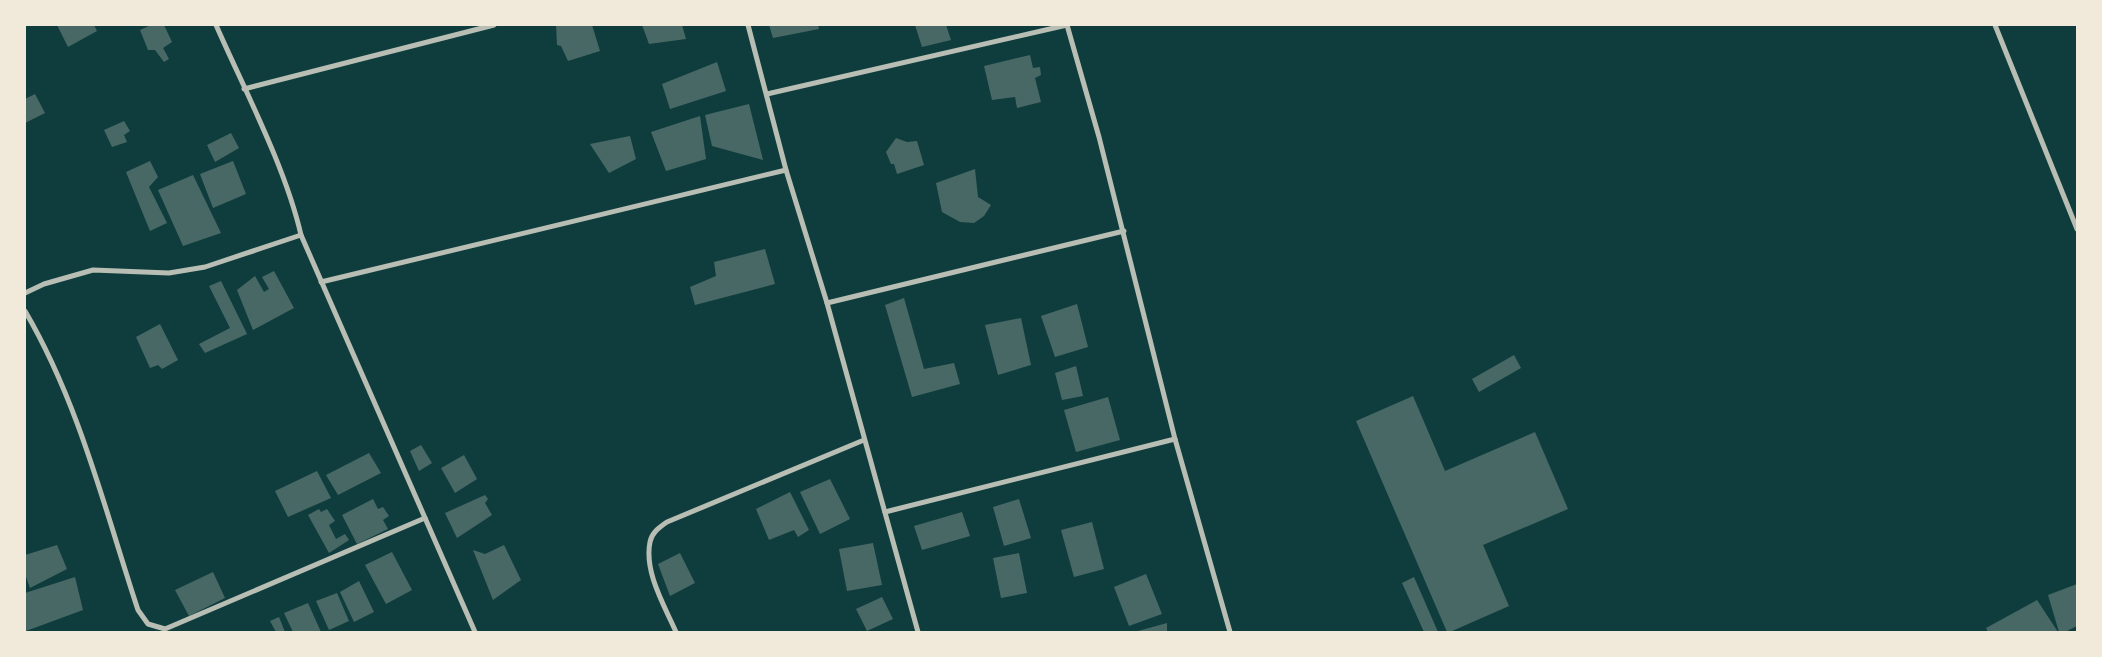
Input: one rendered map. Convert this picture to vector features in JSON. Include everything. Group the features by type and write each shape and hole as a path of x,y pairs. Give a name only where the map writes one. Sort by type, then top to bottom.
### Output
{"street":[{"path":"216,25 278,165 296,215 301,236 475,632"},
{"path":"244,88 494,25"},
{"path":"748,25 786,170 827,303 918,632"},
{"path":"767,94 1067,25 1124,231 1175,438 1230,632"},
{"path":"1995,25 2077,229"},
{"path":"322,282 786,170"},
{"path":"827,303 1124,231"},
{"path":"25,293 44,284 93,270 169,272 205,267 301,236"},
{"path":"25,311 42,340 72,410 138,610 148,624 165,629 425,518"},
{"path":"885,512 1175,438"},
{"path":"676,632 653,579 650,563 650,541 657,528 864,440"}],"building":[{"path":"57,25 94,25 97,31 68,47"},
{"path":"151,25 164,25 172,42 163,48 169,59 164,62 155,50 148,50 140,30"},
{"path":"556,25 592,25 600,51 568,61 561,46 557,45"},
{"path":"642,25 682,25 686,39 649,44"},
{"path":"769,25 818,25 819,29 773,38"},
{"path":"915,25 946,25 951,40 922,47"},
{"path":"1030,55 1033,68 1040,67 1041,75 1035,78 1041,102 1017,108 1015,97 992,100 984,66"},
{"path":"717,62 726,91 670,109 662,84"},
{"path":"35,94 45,113 25,123 25,99"},
{"path":"749,104 763,160 712,146 705,115"},
{"path":"700,116 706,159 666,171 651,132"},
{"path":"124,121 130,131 124,135 127,142 112,147 104,130"},
{"path":"231,133 239,148 215,162 207,145"},
{"path":"630,136 636,159 609,173 590,144"},
{"path":"896,138 907,142 917,141 924,165 897,174 894,164 891,164 886,152"},
{"path":"150,161 158,177 149,187 167,223 150,231 126,172"},
{"path":"233,161 246,194 213,208 200,174"},
{"path":"975,169 978,197 991,205 984,216 974,223 960,222 942,212 936,183"},
{"path":"193,175 221,233 183,246 158,190"},
{"path":"765,249 775,284 695,305 690,287 716,276 714,262"},
{"path":"274,271 294,308 253,330 237,290 255,276 264,292 269,289 262,277"},
{"path":"221,281 247,334 205,353 199,344 230,328 209,286"},
{"path":"904,298 924,369 954,363 960,384 912,397 885,305"},
{"path":"1077,304 1088,347 1055,357 1041,316"},
{"path":"1021,318 1031,365 998,375 985,325"},
{"path":"160,324 178,360 162,369 158,365 150,368 136,337"},
{"path":"1514,355 1521,368 1479,392 1472,379"},
{"path":"1076,366 1083,396 1062,400 1055,373"},
{"path":"1413,396 1445,471 1535,432 1568,509 1483,545 1509,606 1450,632 1447,632 1356,421"},
{"path":"1108,397 1120,440 1076,452 1064,410"},
{"path":"421,445 432,463 419,471 410,451"},
{"path":"369,453 381,473 338,495 326,475"},
{"path":"464,455 477,479 455,493 441,468"},
{"path":"317,471 331,498 288,517 275,491"},
{"path":"830,479 850,519 820,534 800,492"},
{"path":"790,492 809,530 798,537 794,530 769,540 756,509"},
{"path":"485,495 488,499 485,503 492,515 457,538 445,513"},
{"path":"373,499 378,509 383,507 389,516 383,520 388,529 357,544 342,515"},
{"path":"1019,499 1031,538 1004,546 993,507"},
{"path":"319,509 321,512 327,509 335,521 329,525 336,539 345,534 349,540 329,553 308,515"},
{"path":"962,512 970,536 922,550 914,526"},
{"path":"1092,522 1104,569 1074,577 1061,530"},
{"path":"873,543 882,585 847,591 839,549"},
{"path":"57,545 67,569 30,588 25,574 25,555"},
{"path":"504,545 521,580 493,600 473,550 485,554"},
{"path":"392,552 412,590 386,604 365,565"},
{"path":"680,553 695,583 670,596 658,564"},
{"path":"1019,553 1027,593 1001,598 993,558"},
{"path":"213,572 225,598 189,616 175,590"},
{"path":"1146,574 1162,614 1129,626 1114,587"},
{"path":"75,577 83,610 26,631 25,593"},
{"path":"1414,577 1438,632 1424,632 1402,583"},
{"path":"359,581 374,612 354,622 340,592"},
{"path":"2077,584 2077,626 2065,632 2059,632 2048,595"},
{"path":"337,593 349,621 329,630 316,601"},
{"path":"882,597 893,619 867,631 856,609"},
{"path":"2037,600 2058,632 1988,632 1986,628"},
{"path":"308,603 321,632 293,632 284,613"},
{"path":"279,617 285,632 276,632 270,621"},
{"path":"1167,623 1167,632 1138,632 1138,631"}]}
